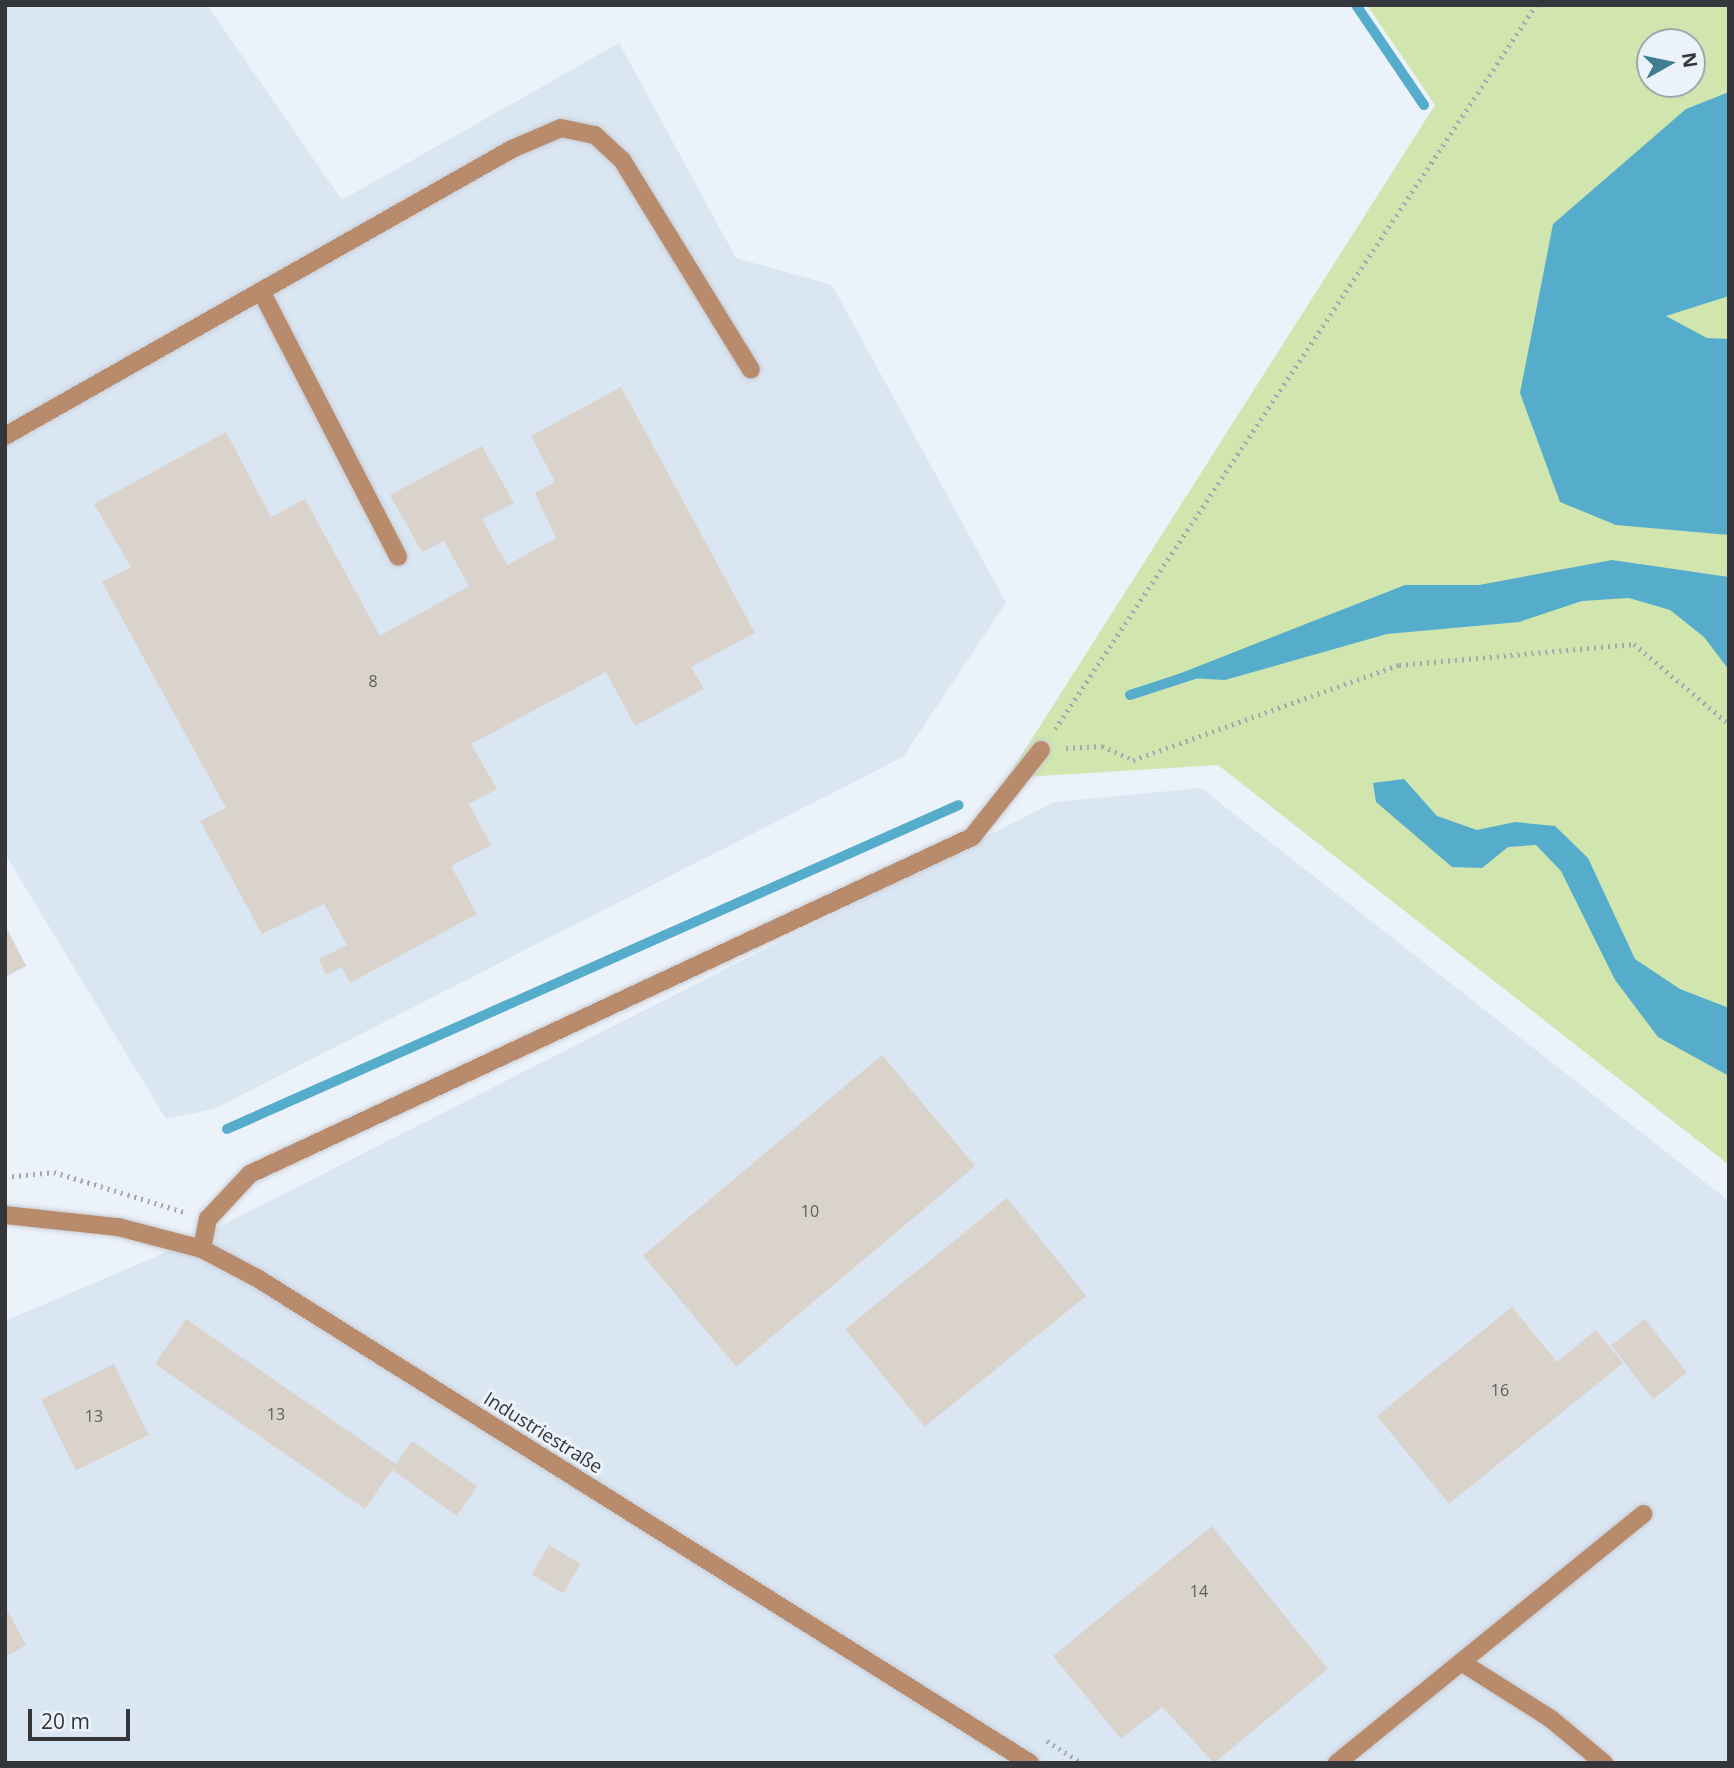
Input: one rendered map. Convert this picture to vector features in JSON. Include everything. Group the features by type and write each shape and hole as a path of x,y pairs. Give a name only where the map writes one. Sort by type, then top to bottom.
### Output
{"street":[{"path":"5,436 513,149 561,128 595,135 622,160 751,370"},
{"path":"261,291 398,557"},
{"path":"202,1249 208,1219 250,1174 972,836 1041,750"},
{"name":"Industriestraße","path":"5,1215 118,1227 202,1249 1030,1763"},
{"path":"1337,1763 1643,1514"},
{"path":"1461,1662 1551,1719 1604,1763"}],"path":[{"path":"1041,750 1536,5"},
{"path":"1041,750 1102,746 1133,760 1399,665 1634,643 1729,724"}],"shaded area":[{"path":"5,5 207,5 342,200 619,43 736,258 832,285 1006,603 903,757 214,1109 166,1119 5,854"},
{"path":"1201,788 1729,1201 1729,1763 5,1763 5,1321 183,1245 1054,802"}],"green space":[{"path":"1367,5 1729,5 1729,1165 1218,765 1007,778 1435,105"}],"water":[{"path":"1729,92 1729,296 1666,316 1707,338 1729,339 1729,535 1616,525 1560,502 1520,393 1553,224 1686,109"},
{"path":"1612,560 1729,577 1729,670 1704,637 1670,610 1629,598 1582,601 1519,622 1387,634 1225,680 1171,677 1405,585 1479,585"},
{"path":"1404,779 1437,816 1477,830 1515,822 1555,826 1588,858 1635,959 1680,989 1729,1008 1729,1076 1658,1037 1615,980 1561,871 1536,845 1508,847 1482,868 1452,867 1376,802 1373,783"}],"building":[{"path":"621,387 755,633 691,667 704,689 635,726 606,672 471,744 497,789 469,804 491,845 451,866 477,914 350,983 342,967 326,975 319,959 347,945 324,904 262,934 200,821 226,808 102,582 131,567 94,504 226,432 271,517 305,499 380,636 469,586 444,541 422,552 390,495 482,446 514,503 482,519 507,565 556,538 535,493 555,482 531,436"},
{"path":"5,925 26,966 5,977"},
{"path":"882,1055 975,1166 736,1367 643,1256"},
{"path":"1007,1198 1086,1296 925,1427 845,1329"},
{"path":"1512,1307 1557,1362 1596,1330 1623,1363 1449,1504 1377,1416"},
{"path":"186,1319 396,1464 412,1441 477,1486 457,1516 392,1470 365,1509 155,1364"},
{"path":"1645,1319 1687,1373 1653,1399 1611,1345"},
{"path":"114,1364 149,1435 76,1471 41,1400"},
{"path":"1212,1526 1328,1669 1214,1763 1162,1707 1121,1739 1053,1656"},
{"path":"549,1545 581,1564 563,1593 531,1574"},
{"path":"5,1606 26,1645 5,1657"}],"waterway":[{"path":"1356,5 1424,105"},
{"path":"1130,695 1195,674"},
{"path":"227,1129 959,805"}]}
